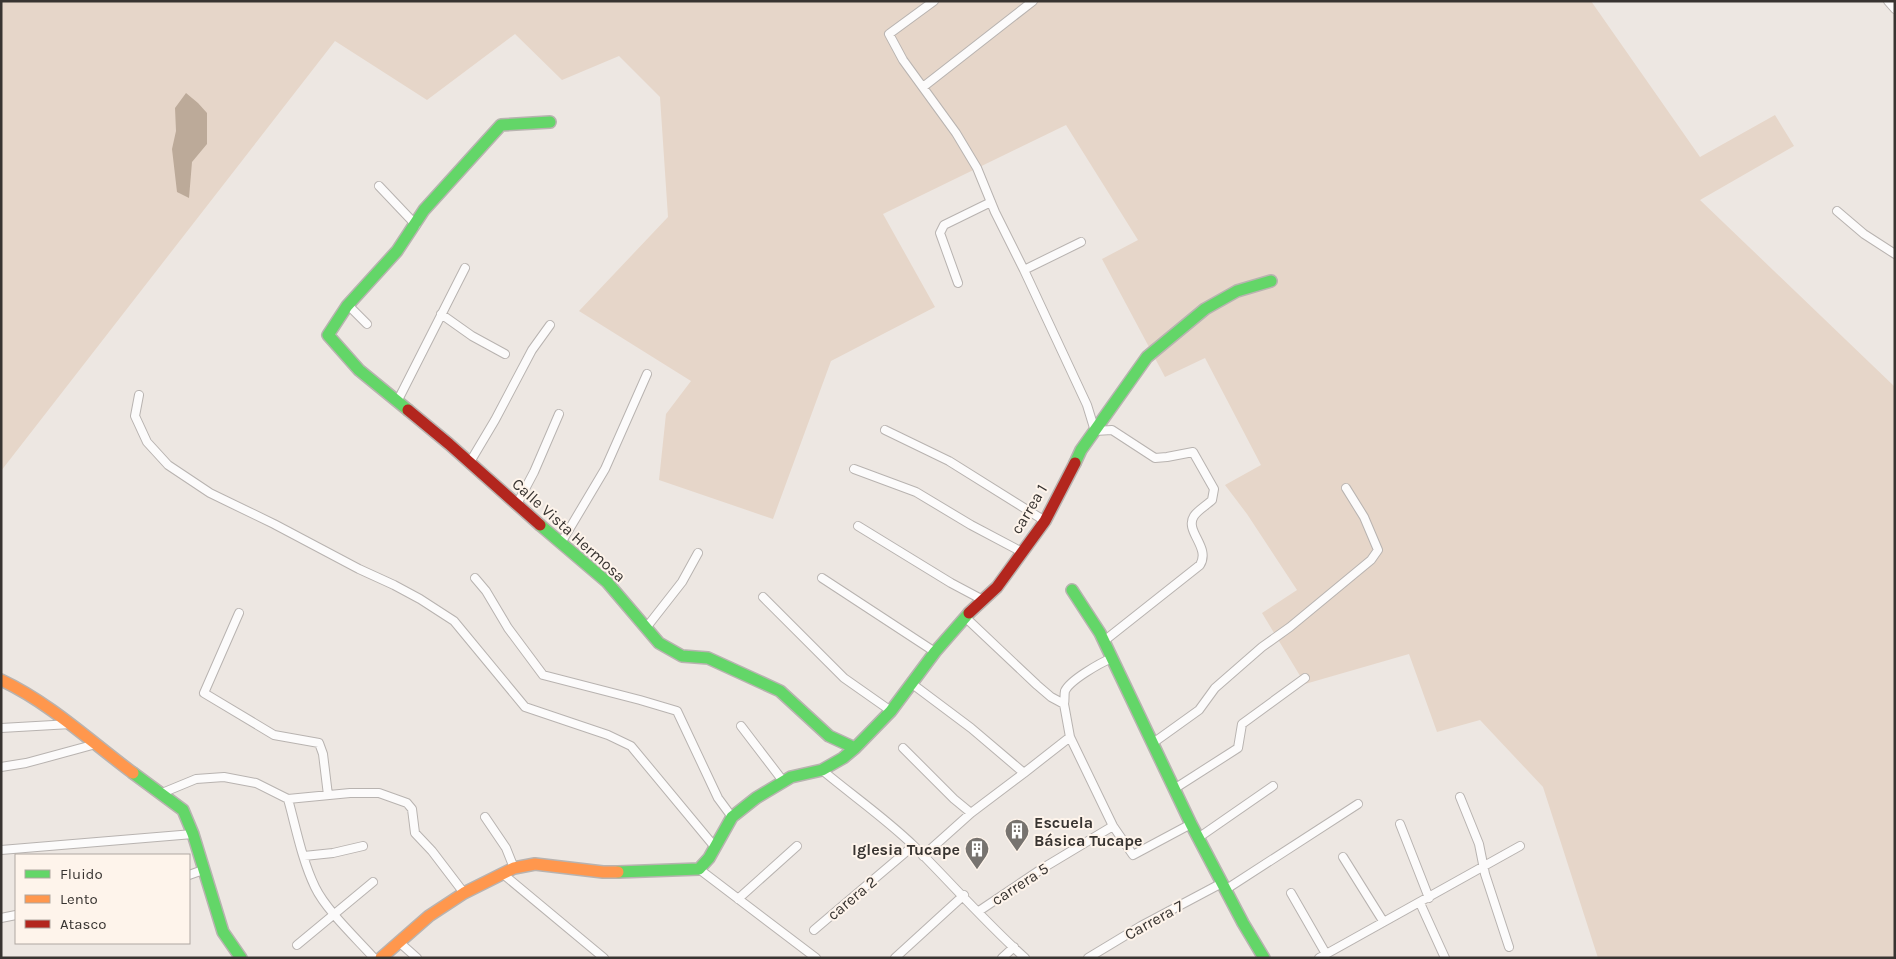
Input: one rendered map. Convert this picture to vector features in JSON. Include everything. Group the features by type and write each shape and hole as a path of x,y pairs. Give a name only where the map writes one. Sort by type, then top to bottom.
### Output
{"street":[{"path":"934,1 889,34 903,60 956,133 977,168 991,202 1087,405 1095,431 1112,430 1155,458 1193,452 1214,490 1212,500 1193,517 1193,531 1202,548 1203,560 1200,565 1104,642"},
{"path":"923,87 1033,1"},
{"path":"1888,1 1895,9"},
{"path":"367,324 348,305 388,263 416,225 424,210 501,125 550,122"},
{"path":"379,186 416,225"},
{"path":"958,283 940,233 944,225 991,202"},
{"path":"1838,212 1864,234 1895,254"},
{"path":"1024,270 1081,242"},
{"path":"397,402 465,268"},
{"name":"carrea 1","path":"699,869 709,858 714,846 732,817 756,798 791,776 822,770 843,758 890,711 935,652 965,617 997,587 1045,521 1082,450 1147,357 1205,309 1237,291 1271,281"},
{"name":"Calle Vista Hermosa","path":"348,305 333,324 328,335 359,370 470,462 607,582 659,643 682,656 708,658 749,678 780,690 829,736 855,748"},
{"path":"442,314 472,336 504,354"},
{"path":"470,462 495,420 532,350 550,325"},
{"path":"561,543 605,469 647,374"},
{"path":"139,395 136,416 141,430 147,442 168,465 210,493 394,585 454,621 525,707 608,735 631,746 714,846"},
{"path":"517,504 534,472 559,414"},
{"path":"884,430 949,461 1045,521"},
{"path":"854,469 916,492 971,525 1022,552"},
{"path":"1153,743 1199,710 1215,688 1262,647 1297,621 1378,550 1364,517 1346,488"},
{"path":"858,526 951,583 983,600"},
{"path":"646,628 682,582 698,553"},
{"path":"475,578 486,591 508,628 543,676 677,711 718,798 732,817"},
{"path":"822,578 935,652"},
{"path":"1072,590 1104,642 1198,838 1264,958"},
{"path":"764,597 844,678 890,711"},
{"path":"239,613 204,693 274,735 319,744 323,754 328,795"},
{"path":"965,617 1037,685 1051,697 1064,704"},
{"path":"1112,658 1099,664 1072,683 1065,692 1064,704 1070,737 1113,826 1133,856 1191,824"},
{"path":"1174,789 1238,748 1242,724 1305,678"},
{"path":"1,680 14,686 71,724 183,810 193,834 223,932 241,958"},
{"path":"911,683 971,728 1024,773"},
{"path":"1,728 71,724"},
{"path":"741,726 783,781"},
{"path":"923,856 971,813 1070,737"},
{"path":"1,766 26,763 96,744"},
{"path":"904,748 954,799 971,813"},
{"path":"822,770 877,813 913,846 1025,958"},
{"path":"162,793 196,779 224,777 256,783 288,799 379,793 407,803 412,809 415,833 432,851 464,893"},
{"path":"1198,838 1273,786"},
{"path":"1460,797 1479,844 1483,866 1509,947"},
{"path":"288,799 315,888 335,915 374,958"},
{"name":"Carrera 7","path":"1088,958 1141,926 1223,886 1358,804"},
{"path":"485,817 506,848 514,868"},
{"path":"1400,824 1429,898"},
{"name":"carrera 5","path":"979,911 1043,868 1113,826"},
{"path":"1,850 193,834"},
{"path":"304,856 332,853 363,846"},
{"path":"738,899 797,846"},
{"name":"carera 2","path":"814,930 913,846"},
{"path":"1291,892 1321,957 1520,846"},
{"path":"1343,857 1383,921"},
{"path":"381,958 429,916 464,893 514,868 535,864 603,872 699,869 816,958"},
{"path":"190,875 203,870"},
{"path":"503,874 604,958"},
{"path":"297,946 373,882"},
{"path":"894,958 964,895"},
{"path":"1420,903 1445,958"},
{"path":"1,918 15,915"},
{"path":"399,942 417,958"},
{"path":"1002,958 1014,947"}],"shaded area":[{"path":"1,1 1591,1 1700,157 1775,115 1794,146 1700,200 1895,387 1895,958 1598,958 1543,787 1480,720 1437,732 1409,654 1305,684 1262,613 1297,590 1247,514 1225,485 1261,465 1205,358 1165,377 1102,259 1138,240 1066,125 883,214 935,307 831,361 773,519 659,480 666,414 691,381 579,311 668,217 660,97 619,56 562,80 515,34 427,100 335,41 1,471"},
{"path":"186,93 207,113 207,144 192,162 189,198 177,192 172,149 176,131 175,108"}],"traffic: fast":[{"path":"408,410 359,370 328,335 347,306 397,251 424,210 501,125 550,122"},
{"path":"1075,463 1081,450 1147,357 1205,309 1237,291 1271,281"},
{"path":"540,525 607,582 659,643 682,656 708,658 780,691 829,736 855,748"},
{"path":"1072,590 1100,633 1191,824 1243,923 1264,958"},
{"path":"618,872 699,869 709,858 732,817 756,798 791,777 822,770 843,758 855,748 891,711 935,652 969,613"},
{"path":"133,773 183,810 193,834 223,932 241,958"}],"traffic: slow":[{"path":"1,680 53,711 133,773"},
{"path":"381,958 429,916 464,893 514,868 535,864 618,872"}],"traffic: jam":[{"path":"408,410 540,525"},
{"path":"969,613 997,587 1045,521 1075,463"}],"place":[{"name":"Escuela Básica Tucape","path":"1017,852"},
{"name":"Iglesia Tucape","path":"977,870"}]}
